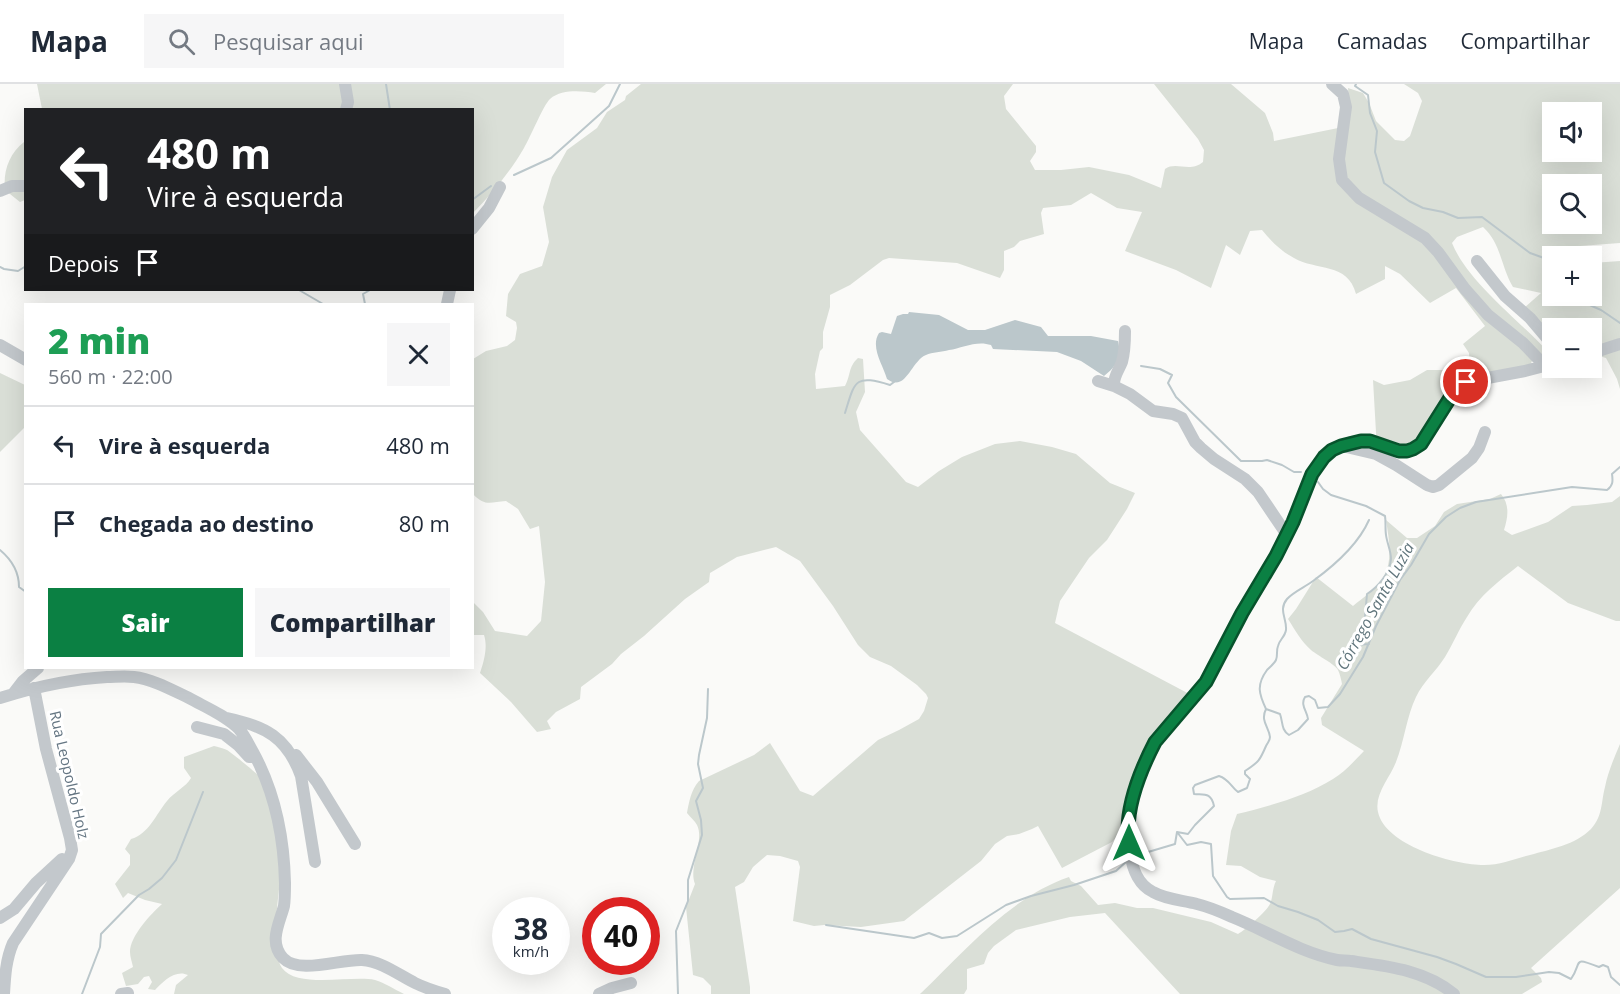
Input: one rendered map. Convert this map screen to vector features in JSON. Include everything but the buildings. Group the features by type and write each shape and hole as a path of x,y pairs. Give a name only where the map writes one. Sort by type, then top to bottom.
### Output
{"street":[{"path":"345,84 346,108"},
{"path":"1332,84 1342,94 1346,107 1339,159 1342,180 1366,202 1425,238 1488,315 1542,359"},
{"path":"0,191 12,186 24,186"},
{"path":"474,227 489,208 500,188"},
{"path":"1477,261 1501,291 1542,332"},
{"path":"1114,386 1113,382 1124,355 1125,331"},
{"path":"1602,349 1620,344"},
{"path":"0,345 24,359"},
{"path":"1454,994 1438,982 1420,974 1338,960 1301,949 1230,916 1198,904 1155,893 1140,882 1133,868 1127,822 1131,803 1150,751 1206,682 1287,535 1317,465 1332,450 1361,441 1370,441 1399,451 1413,449 1421,444 1460,385 1542,366"},
{"path":"1098,381 1130,394 1153,411 1182,418 1195,442 1201,448 1245,479 1258,492 1287,535"},
{"path":"1341,446 1376,454 1433,487 1445,481 1476,454 1485,432"},
{"path":"14,694 23,681 37,669"},
{"path":"0,698 77,679 135,677 179,693 222,717 241,731 272,795 285,874 284,907 276,938 282,957 292,964 306,966 354,960 369,961 418,985 445,994"},
{"name":"Rua Leopoldo Holz","path":"4,994 6,965 13,943 69,859 72,850 46,750 34,688"},
{"path":"222,717 240,720 273,734 299,758 317,782 355,844"},
{"path":"197,728 224,734 249,757 255,757"},
{"path":"288,749 301,776 315,861"},
{"path":"0,918 14,909 36,883 62,859 65,850 62,810"},
{"path":"599,994 631,983"},
{"path":"121,994 128,993"}],"shaded area":[{"path":"37,84 606,84 595,93 566,92 550,99 513,166 474,212 474,108 42,108"},
{"path":"641,84 1013,84 1004,96 1006,109 1036,146 1036,152 1030,161 1035,170 1089,167 1129,175 1161,188 1165,169 1174,166 1198,165 1203,162 1204,150 1198,139 1154,84 1231,84 1265,113 1274,141 1348,126 1350,121 1348,88 1363,93 1376,121 1395,140 1404,141 1410,136 1422,101 1418,93 1404,84 1620,84 1620,243 1542,246 1542,306 1602,306 1602,262 1620,261 1620,389 1606,358 1602,357 1602,318 1542,318 1542,330 1524,308 1541,293 1513,287 1494,240 1483,227 1457,237 1452,243 1470,273 1483,288 1542,345 1542,363 1534,357 1526,373 1470,388 1409,456 1404,457 1377,450 1373,380 1384,385 1410,380 1427,370 1470,371 1469,353 1463,344 1485,326 1456,288 1430,303 1400,274 1385,266 1385,279 1356,294 1352,284 1339,272 1294,258 1276,246 1262,230 1250,231 1240,255 1226,245 1211,288 1176,270 1125,251 1142,212 1117,208 1091,193 1071,205 1043,208 1041,213 1044,234 1020,241 1014,247 1004,251 1004,270 1000,278 957,263 889,258 850,285 830,295 830,307 823,332 823,348 820,351 815,374 816,389 845,386 853,365 858,358 863,359 865,392 856,412 860,430 906,482 918,487 962,457 995,444 1020,441 1076,454 1110,483 1135,493 1107,540 1089,558 1060,601 1055,623 1195,697 1154,750 1121,832 1112,842 1062,868 1038,826 1007,836 995,844 981,861 904,921 861,927 814,926 793,921 800,867 798,861 767,855 753,867 744,882 735,887 750,994 711,994 711,986 703,978 693,975 686,907 695,884 693,870 699,839 697,825 687,813 696,785 699,781 754,755 770,743 800,791 813,796 878,740 919,719 928,698 917,685 891,666 870,657 858,645 800,561 776,547 737,557 710,573 709,582 685,599 612,664 581,687 580,699 556,712 547,721 551,729 537,732 511,702 480,673 486,644 484,635 474,635 474,603 483,612 495,631 527,636 541,621 545,582 539,526 530,529 518,509 506,501 485,502 474,495 474,358 486,351 507,346 515,340 516,322 506,316 508,294 520,274 542,266 549,242 543,207 552,177 567,150 597,128 607,112 625,100 626,96"},
{"path":"24,142 24,200 20,202 5,190 8,163"},
{"path":"909,312 939,315 968,330 985,330 1015,320 1041,327 1048,336 1091,336 1118,341 1119,356 1112,369 1104,376 1081,361 1057,352 993,349 991,345 975,344 926,355 916,363 904,379 894,382 887,379 880,362 877,338 882,332 891,334 897,316"},
{"path":"0,373 24,385 24,428 0,452"},
{"path":"1501,494 1506,502 1507,511 1504,530 1512,535 1548,522 1572,506 1612,502 1620,496 1620,621 1568,603 1518,566 1477,602 1445,657 1419,692 1410,712 1396,762 1380,792 1377,805 1383,824 1406,843 1421,850 1469,864 1487,865 1506,862 1562,846 1578,839 1591,829 1600,814 1608,776 1620,744 1620,888 1531,968 1542,982 1522,994 1180,994 1105,913 1070,917 1016,930 994,946 988,953 984,964 967,969 967,989 964,994 920,994 989,927 1008,912 1047,886 1069,877 1071,881 1081,886 1098,905 1115,903 1137,908 1153,908 1211,922 1238,934 1250,925 1270,904 1276,881 1260,877 1241,866 1226,865 1231,831 1237,814 1310,791 1342,773 1364,751 1322,725 1321,718 1342,684 1340,675 1334,665 1307,647 1288,619 1316,577 1353,606 1375,588 1388,567 1389,543 1386,520 1407,538 1417,538 1435,526 1444,512 1457,504 1490,499"},
{"path":"214,746 234,755 260,777 265,785 281,864 276,946 282,968 289,974 312,980 375,980 404,994 174,994 176,985 188,975 183,974 170,977 155,990 148,989 152,982 149,976 144,977 138,984 126,986 122,973 133,967 130,952 133,939 147,919 162,904 128,893 123,898 115,884 130,865 130,855 125,849 131,839 143,833 167,801 191,778 184,768 184,757"}],"waterway":[{"path":"386,84 390,108"},
{"path":"514,175 551,158 609,106 620,84"},
{"path":"1356,84 1355,86 1368,95 1370,113 1377,131 1375,152 1384,183 1423,208 1458,218 1482,217 1530,253 1542,257"},
{"path":"474,199 491,186"},
{"path":"0,267 18,271 24,267"},
{"path":"301,291 321,303"},
{"path":"365,303 363,294 368,291"},
{"path":"1592,306 1620,323"},
{"path":"1141,366 1160,369 1172,375 1168,383 1176,397 1241,461 1267,460 1294,472 1301,472"},
{"path":"845,413 854,387 858,383 869,380 890,385 894,382"},
{"name":"Córrego Santa Luzia","path":"1266,709 1280,714 1283,728 1289,735 1298,730 1308,719 1303,705 1305,697 1309,696 1315,700 1318,708 1328,707 1340,694 1363,657 1400,580 1429,534 1446,517 1476,502 1572,487 1607,490 1612,483 1612,474 1620,467"},
{"path":"1318,482 1331,495 1366,506 1385,516 1386,535 1391,556 1390,564 1383,579 1367,594 1364,627 1353,639 1356,645 1369,644"},
{"path":"1266,709 1260,694 1260,685 1267,670 1276,660 1277,650 1285,632 1284,603 1345,554 1359,538 1369,520"},
{"path":"0,550 14,567 19,587 24,591"},
{"path":"678,994 676,931 688,901 688,880 702,835 696,801 703,788 698,764 707,718 708,689"},
{"name":"Córrego Santa Luzia","path":"1177,832 1188,834 1214,806 1209,796 1194,794 1195,785 1219,776 1238,792 1247,788 1250,779 1245,771 1258,760 1270,740 1264,720 1266,709"},
{"path":"82,994 100,947 101,934 139,895 162,878 176,860 203,792"},
{"name":"Córrego Santa Luzia","path":"1177,832 1187,845 1201,842 1211,844 1213,876 1230,899 1264,898 1278,906 1318,920 1335,932 1352,929 1371,939 1437,957 1486,977 1516,977 1549,972 1559,973 1571,979 1581,961 1599,967 1603,965 1608,967 1611,977 1620,985"},
{"path":"1138,855 1175,844 1177,832"},
{"path":"826,925 914,938 929,933 942,938 957,936 1006,905 1116,871 1126,862"}],"route":[{"path":"1129,843 1127,822 1131,803 1150,751 1206,682 1287,535 1317,465 1332,450 1351,442 1370,441 1399,451 1413,449 1421,444 1455,390 1466,382"}]}
